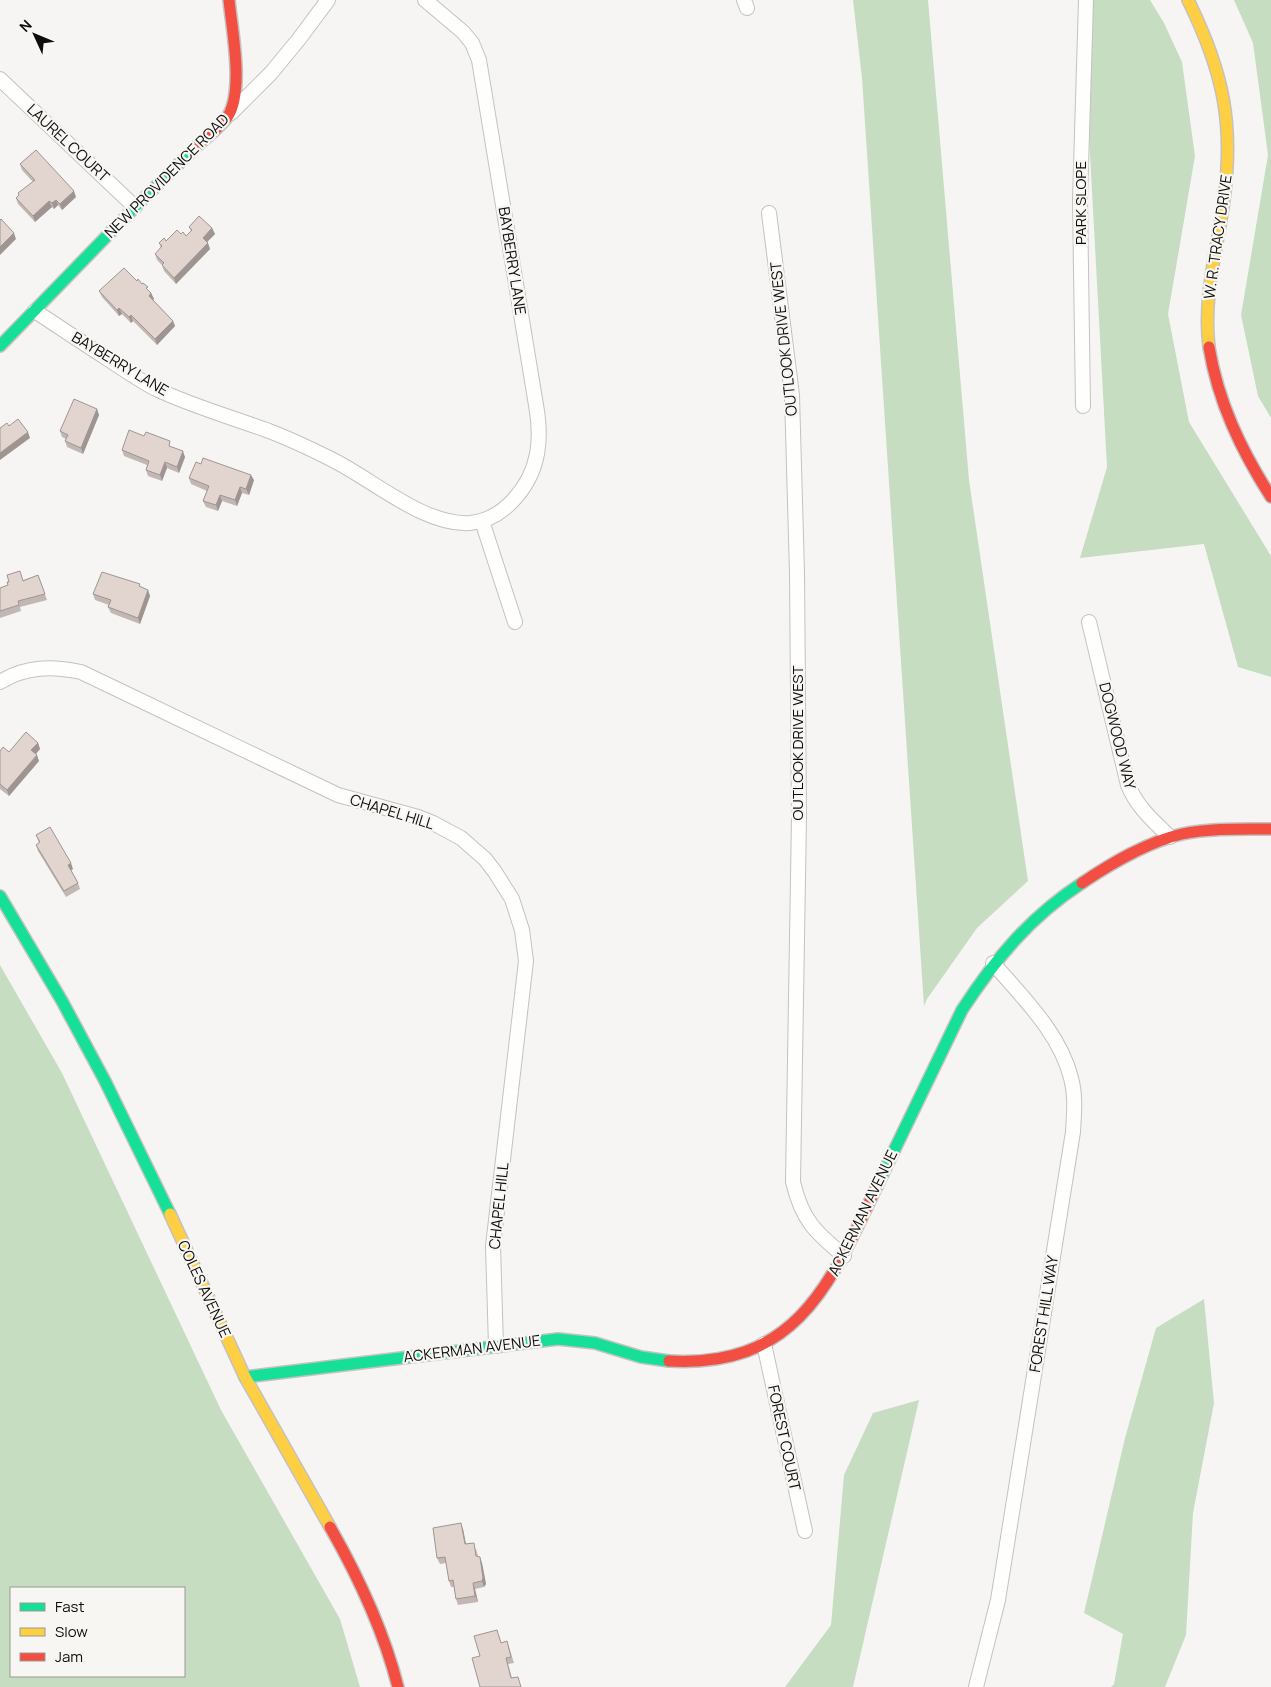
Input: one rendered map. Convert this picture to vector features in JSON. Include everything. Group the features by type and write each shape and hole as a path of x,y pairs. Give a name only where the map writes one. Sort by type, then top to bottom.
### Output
{"street":[{"path":"228,116 235,98 237,84 229,0"},
{"name":"NEW PROVIDENCE ROAD","path":"0,346 135,207 271,73 328,0"},
{"name":"BAYBERRY LANE","path":"35,311 127,372 155,388 297,443 340,464 435,518 449,522 470,523 482,521 506,508 517,496 537,456 539,422 479,60 472,43 463,32 425,0"},
{"name":"PARK SLOPE","path":"1083,406 1080,200 1086,0"},
{"name":"W. R. TRACY DRIVE","path":"1188,0 1218,72 1223,92 1229,142 1228,165 1208,300 1209,344 1216,385 1229,419 1271,498"},
{"name":"LAUREL COURT","path":"0,79 135,207"},
{"name":"OUTLOOK DRIVE WEST","path":"769,213 792,395 797,573 799,817 793,1182 798,1203 808,1221 821,1238 844,1256"},
{"path":"482,521 515,622"},
{"name":"DOGWOOD WAY","path":"1089,622 1128,785 1139,807 1170,837"},
{"name":"CHAPEL HILL","path":"0,682 19,673 39,668 60,668 81,672 338,796 433,823 467,843 485,859 495,872 512,899 518,914 525,945 526,961 493,1246 496,1346"},
{"name":"ACKERMAN AVENUE","path":"245,1376 542,1340 575,1340 598,1343 652,1359 687,1362 731,1356 750,1351 764,1344 782,1333 799,1318 831,1280 962,1010 993,963 1020,932 1058,898 1082,882 1144,848 1170,837 1207,831 1271,829"},
{"name":"COLES AVENUE","path":"0,896 62,1001 105,1081 160,1192 245,1376 348,1558 390,1655 398,1687"},
{"name":"FOREST HILL WAY","path":"976,1687 998,1600 1073,1132 1075,1102 1071,1078 1057,1045 1039,1017 993,963"},
{"name":"FOREST COURT","path":"764,1344 805,1531"}],"green space":[{"path":"853,0 928,0 969,480 1028,881 977,928 924,1006 862,78"},
{"path":"1091,0 1150,0 1164,23 1182,62 1195,156 1168,314 1189,422 1271,556 1271,677 1238,667 1204,544 1080,558 1107,467 1089,136"},
{"path":"1234,0 1271,0 1271,418 1258,396 1241,315 1268,155 1253,43"},
{"path":"0,965 62,1073 221,1410 340,1619 360,1687 0,1687"},
{"path":"1204,1299 1214,1403 1193,1513 1186,1635 1165,1687 1111,1687 1114,1684 1123,1634 1084,1613 1125,1438 1156,1328"},
{"path":"919,1400 853,1687 785,1687 831,1625 844,1475 873,1413"}],"building":[{"path":"36,150 74,191 60,204 56,200 52,203 49,201 33,216 16,198 19,195 18,193 35,180 20,164"},
{"path":"199,216 212,228 203,238 208,243 174,278 155,254 162,246 159,243 164,238 166,241 177,230 181,234 183,232 186,236 192,230 189,227"},
{"path":"0,220 14,233 0,247"},
{"path":"124,268 137,281 138,279 148,287 146,288 151,293 149,296 173,321 155,339 131,315 129,317 119,308 117,310 99,291"},
{"path":"74,399 97,409 81,448 65,441 68,435 60,431"},
{"path":"18,419 28,432 0,453 0,428 7,423 9,426"},
{"path":"129,430 144,436 146,432 170,441 169,446 183,451 177,467 165,462 160,475 146,470 149,461 122,450"},
{"path":"203,458 251,475 246,489 240,487 235,500 220,495 216,505 203,501 209,486 189,478 196,462 201,464"},
{"path":"20,571 23,581 38,575 45,594 18,601 19,605 0,611 0,588 8,585 7,575"},
{"path":"102,572 140,584 139,586 148,590 138,618 108,607 111,600 93,594"},
{"path":"26,732 38,743 31,750 37,755 7,790 0,784 0,751 3,747 9,752"},
{"path":"50,827 71,863 68,865 78,883 64,891 36,845 40,842 36,835"},
{"path":"461,1523 465,1544 474,1543 476,1556 480,1557 483,1578 482,1581 473,1583 475,1596 456,1599 453,1580 449,1581 445,1557 437,1558 433,1528"},
{"path":"497,1630 501,1643 507,1641 511,1657 506,1658 511,1678 518,1677 521,1687 480,1687 472,1658 480,1656 474,1636"}],"traffic: fast":[{"path":"0,346 200,143"},
{"path":"877,1186 962,1010 1001,956 1030,924 1063,896 1082,883"},
{"path":"0,896 62,1001 105,1081 170,1214"},
{"path":"245,1377 558,1339 595,1343 641,1357 669,1361"}],"traffic: slow":[{"path":"1188,0 1218,76 1224,100 1227,125 1228,151 1223,207 1209,294 1209,347"},
{"path":"170,1214 245,1377 330,1527"}],"traffic: jam":[{"path":"200,143 222,123 233,105 236,60 229,0"},
{"path":"1209,347 1218,387 1232,425 1271,497"},
{"path":"1082,883 1130,854 1156,842 1182,834 1226,829 1271,829"},
{"path":"669,1361 712,1360 748,1351 778,1335 803,1313 824,1287 843,1256 877,1186"},
{"path":"330,1527 378,1625 398,1687"}]}
